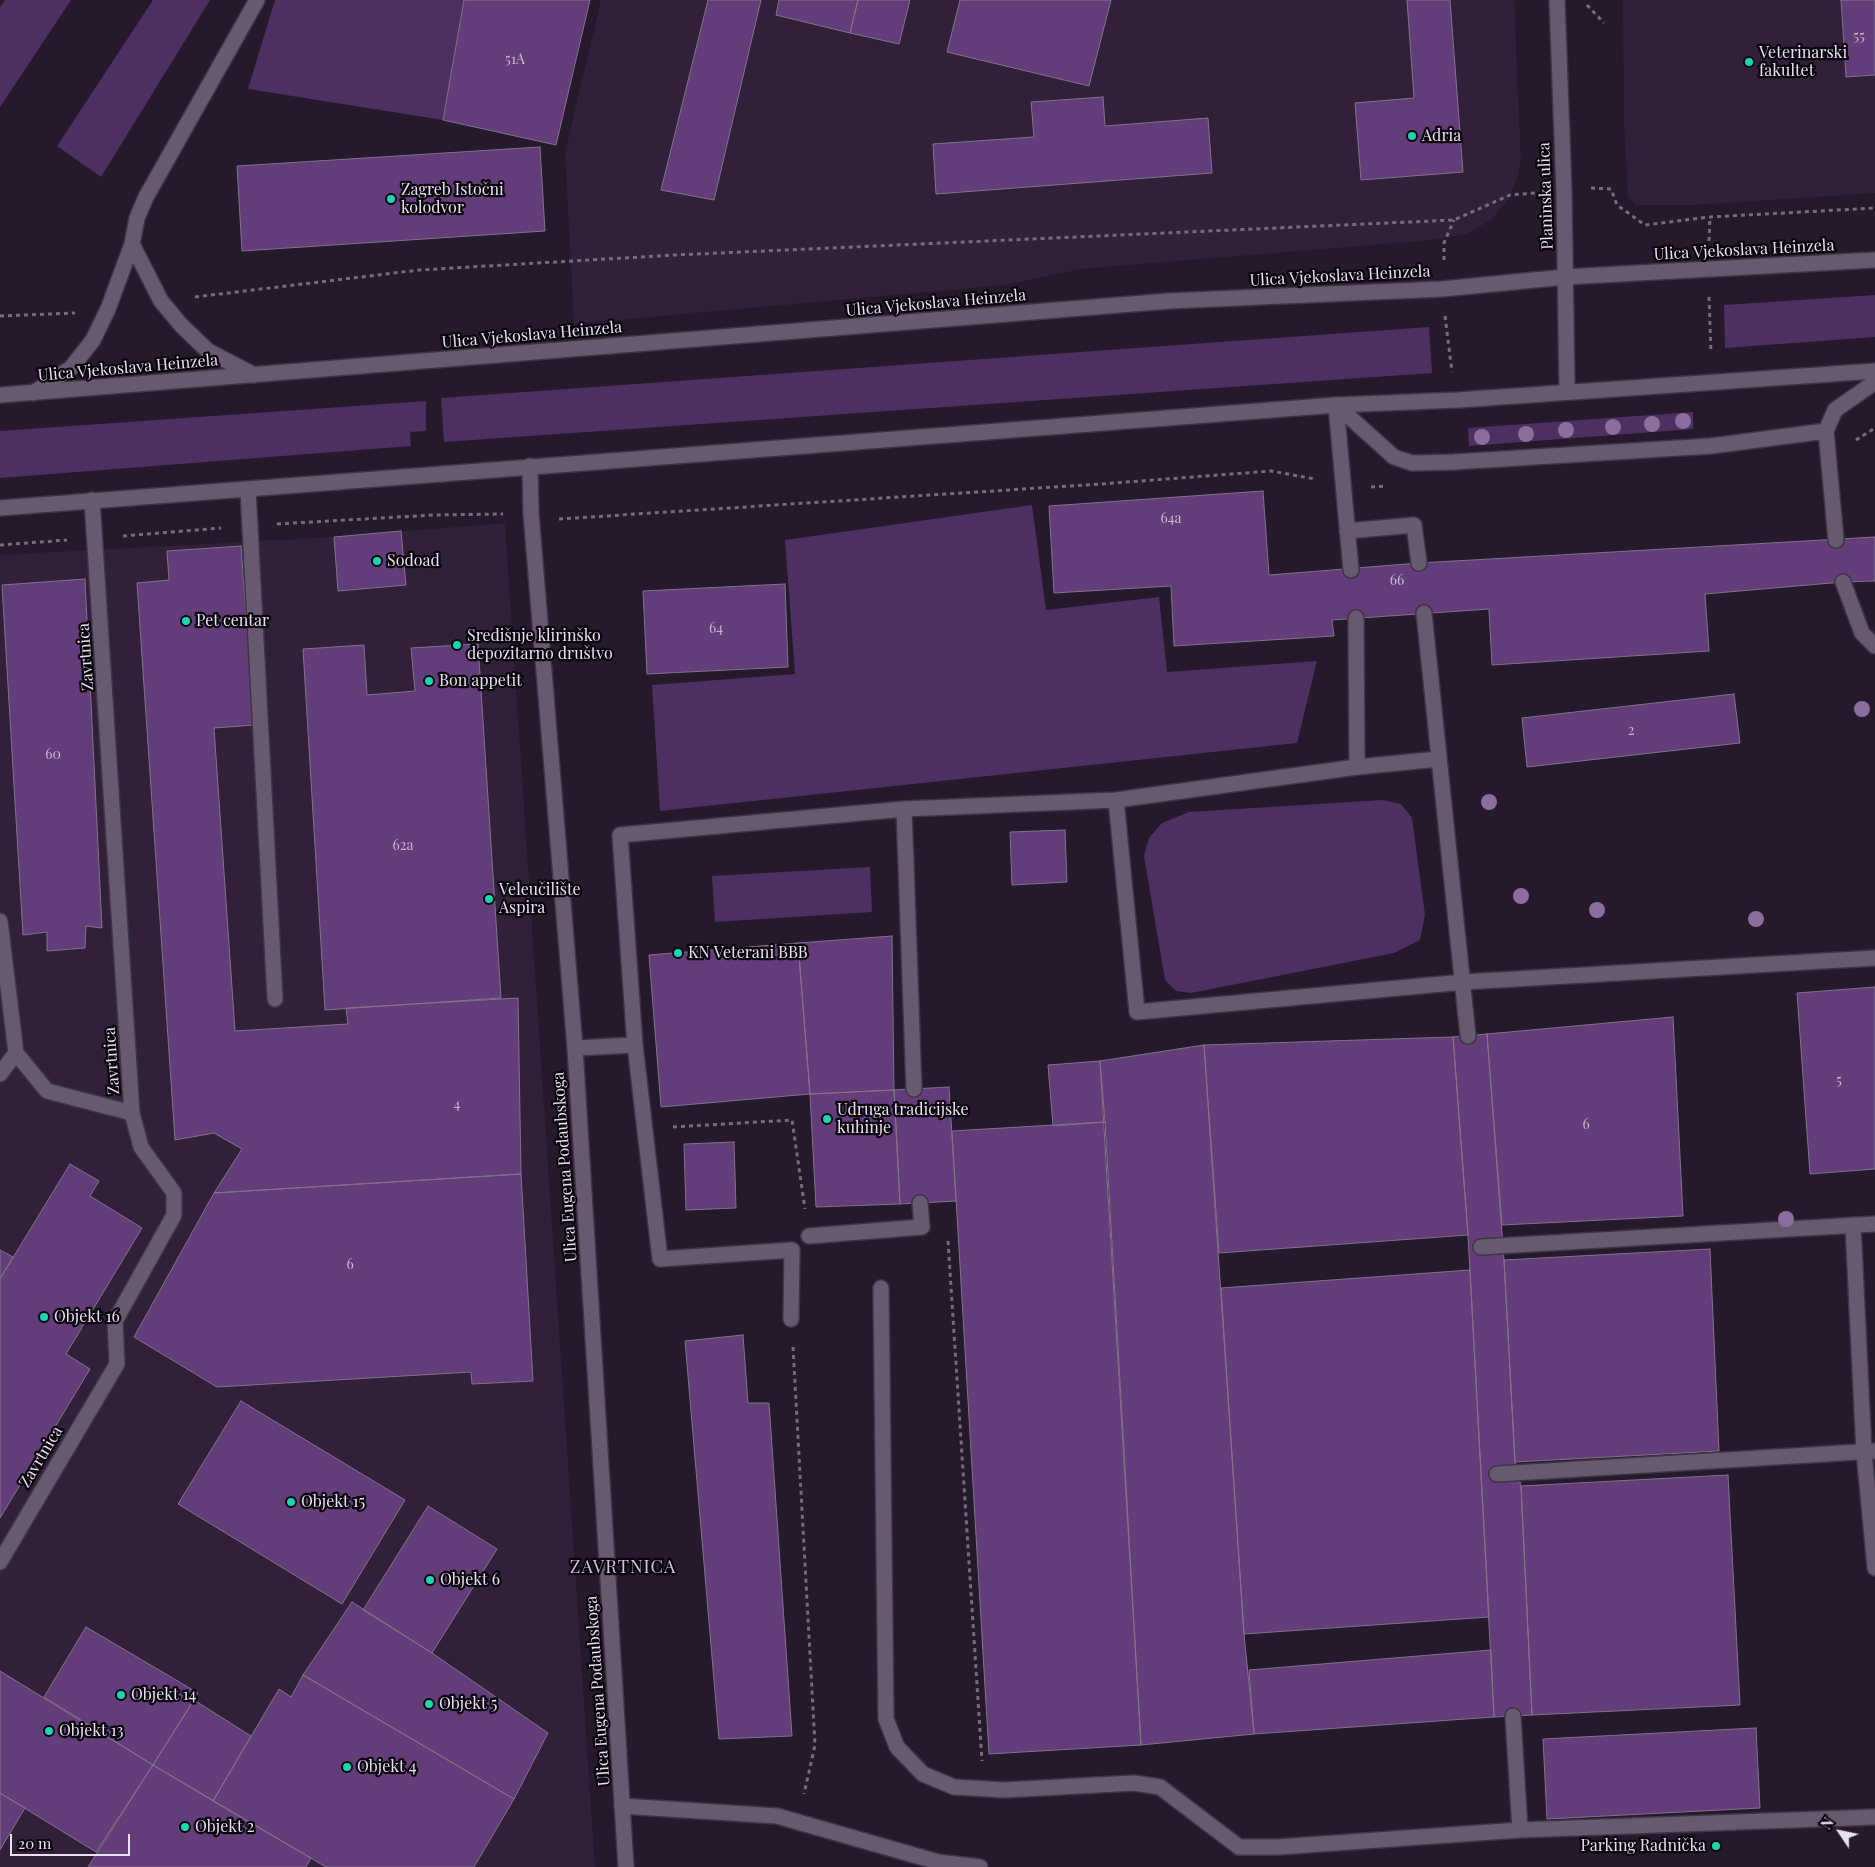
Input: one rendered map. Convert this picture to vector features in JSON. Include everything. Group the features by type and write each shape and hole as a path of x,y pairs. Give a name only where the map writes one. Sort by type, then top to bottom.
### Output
{"main road":[{"path":"33,393 71,368 93,340 108,309 132,244 137,218 146,197 257,0"},
{"name":"Planinska ulica","path":"1557,0 1566,277 1567,391"},
{"path":"132,244 161,302 182,326 208,351 254,375"},
{"name":"Ulica Vjekoslava Heinzela","path":"0,395 1170,301 1442,289 1566,277 1875,260"},
{"path":"0,508 1336,405 1458,400 1875,371"},
{"path":"1836,540 1826,431 1836,410 1875,382"},
{"path":"1336,405 1394,457 1412,463 1711,446 1826,431"},
{"path":"1336,405 1351,570"},
{"name":"Ulica Eugena Podaubskoga","path":"530,466 532,523 575,1048 626,1867"},
{"path":"248,490 274,999"},
{"name":"Zavrtnica","path":"0,1562 117,1364 114,1321 174,1215 174,1193 141,1147 132,1113 92,500"},
{"path":"1347,530 1414,525 1419,563"},
{"path":"1843,582 1862,633 1875,646"},
{"path":"1424,614 1464,982 1468,1036"},
{"path":"1356,618 1357,767"},
{"path":"791,1319 792,1250 660,1260 635,1045 620,835 904,808 1116,800 1357,767 1439,760"},
{"path":"1116,800 1137,1012 1464,982 1875,958"},
{"path":"904,808 914,1090"},
{"path":"0,921 16,1053 47,1091 132,1113"},
{"path":"575,1048 635,1045"},
{"path":"0,1074 16,1053"},
{"path":"808,1236 922,1227 920,1203"},
{"path":"1481,1247 1875,1224"},
{"path":"1853,1225 1870,1451 1875,1568"},
{"path":"881,1288 886,1719 897,1747 923,1774 954,1787 984,1789 1004,1790 1134,1783 1160,1787 1240,1847 1278,1848 1520,1830 1875,1817"},
{"path":"1497,1474 1870,1451"},
{"path":"1513,1716 1520,1830"},
{"path":"622,1806 777,1816 938,1862 980,1867"}],"path":[{"path":"1582,0 1604,23"},
{"path":"1597,188 1611,189 1617,204 1645,225 1710,217 1875,208"},
{"path":"194,297 419,270 695,254 1454,220 1510,194"},
{"path":"1709,229 1710,217"},
{"path":"1444,243 1454,220"},
{"path":"1709,298 1711,353"},
{"path":"0,316 70,314"},
{"path":"1446,318 1452,369"},
{"path":"1849,445 1875,428"},
{"path":"564,519 1092,485 1271,470 1320,480"},
{"path":"645,1129 792,1120 808,1236"},
{"path":"922,1227 947,1231 984,1789"},
{"path":"791,1319 815,1745 797,1822"}],"shaded area":[{"path":"5,0 71,0 0,107 0,7"},
{"path":"153,0 210,0 101,177 57,146"},
{"path":"275,0 464,0 443,120 248,89"},
{"path":"601,0 1514,0 1521,161 1516,182 1506,202 1491,220 1467,234 1433,240 1081,269 1005,285 574,324 565,152"},
{"name":"Veterinarski fakultet","path":"1623,0 1875,0 1875,193 1697,205 1636,205 1628,197 1624,123"},
{"path":"1875,295 1875,337 1725,348 1724,305"},
{"path":"1429,327 1432,373 444,442 441,398"},
{"path":"426,401 426,431 410,432 411,446 0,478 0,431"},
{"path":"1693,412 1693,429 1469,446 1468,428"},
{"path":"1032,505 1046,610 1159,597 1167,672 1317,661 1297,743 660,811 652,685 795,674 785,540"},
{"path":"505,523 595,1867 0,1867 0,555 334,537"},
{"path":"1383,800 1401,804 1412,818 1425,915 1420,940 1394,953 1191,993 1176,991 1165,980 1144,856 1149,838 1162,823 1189,812"},
{"path":"870,867 872,912 715,922 712,876"}],"building":[{"path":"464,0 590,0 556,145 443,120"},
{"path":"708,0 761,0 714,200 661,190"},
{"path":"779,0 858,0 850,33 776,15"},
{"path":"858,0 910,0 899,44 850,33"},
{"path":"960,0 1111,0 1089,86 947,52"},
{"path":"1407,0 1450,0 1463,172 1361,180 1355,103 1414,98"},
{"path":"1841,0 1875,0 1875,75 1846,77"},
{"path":"1103,97 1105,126 1208,118 1212,173 936,194 933,144 1034,137 1031,102"},
{"name":"Zagreb Istočni kolodvor","path":"540,147 545,231 242,251 237,166"},
{"path":"1263,491 1269,575 1419,563 1875,537 1875,581 1705,594 1709,651 1492,665 1489,609 1332,620 1334,636 1174,646 1171,586 1054,593 1049,506"},
{"path":"401,531 406,585 338,591 334,537"},
{"path":"241,546 254,725 214,728 235,1031 348,1024 346,1008 518,998 521,1174 214,1193 242,1149 214,1133 175,1140 137,583 169,580 167,551"},
{"path":"85,579 102,928 86,926 85,948 47,951 47,932 23,935 2,585"},
{"path":"785,584 788,667 647,674 643,591"},
{"path":"478,644 501,998 325,1010 303,649 364,645 367,695 415,691 411,648"},
{"path":"1734,694 1740,743 1527,767 1522,718"},
{"path":"1065,830 1067,882 1012,885 1010,832"},
{"path":"892,936 894,1090 810,1094 798,943"},
{"path":"798,943 810,1094 661,1107 649,955"},
{"path":"1875,987 1875,1169 1810,1174 1797,993"},
{"path":"1673,1017 1683,1216 1502,1225 1487,1034"},
{"path":"1487,1034 1504,1260 1515,1462 1521,1486 1532,1715 1494,1717 1468,1235 1453,1037"},
{"path":"1453,1037 1468,1235 1219,1253 1204,1045"},
{"path":"1204,1045 1244,1634 1254,1734 1141,1745 1100,1061"},
{"path":"1100,1061 1105,1122 1053,1126 1048,1065"},
{"path":"949,1087 956,1201 900,1204 894,1090"},
{"path":"894,1090 900,1204 816,1207 810,1094"},
{"path":"1105,1122 1141,1745 989,1754 952,1131"},
{"path":"734,1142 736,1208 686,1210 684,1144"},
{"name":"Objekt 16","path":"70,1164 99,1181 90,1196 142,1228 66,1354 90,1369 0,1518 0,1279"},
{"path":"521,1174 533,1381 472,1384 471,1372 217,1387 134,1337 214,1193"},
{"path":"1710,1249 1719,1451 1515,1462 1504,1260"},
{"path":"0,1250 13,1257 0,1279"},
{"path":"1470,1270 1489,1617 1244,1634 1221,1288"},
{"path":"743,1335 748,1403 769,1403 792,1736 719,1739 685,1341"},
{"name":"Objekt 15","path":"241,1401 405,1500 342,1604 178,1504"},
{"path":"1728,1475 1740,1705 1532,1715 1521,1486"},
{"name":"Objekt 6","path":"428,1506 497,1549 432,1653 363,1610"},
{"name":"Objekt 5","path":"352,1602 432,1653 548,1733 514,1799 303,1675"},
{"name":"Objekt 14","path":"86,1627 198,1693 153,1765 44,1697"},
{"path":"1491,1650 1494,1717 1254,1734 1249,1670"},
{"name":"Objekt 13","path":"0,1671 153,1765 96,1852 0,1793"},
{"name":"Objekt 4","path":"303,1675 514,1799 474,1867 326,1867 213,1801 279,1689 291,1697"},
{"path":"194,1700 251,1736 213,1801 153,1765"},
{"path":"1756,1728 1760,1808 1547,1819 1543,1739"},
{"name":"Objekt 2","path":"153,1765 311,1858 306,1867 88,1867"},
{"path":"0,1793 25,1808 0,1850"}],"place":[{"name":"Veterinarski fakultet","path":"1749,62"},
{"name":"Adria","path":"1412,136"},
{"name":"Zagreb Istočni kolodvor","path":"391,199"},
{"name":"Sodoad","path":"377,561"},
{"name":"Pet centar","path":"186,621"},
{"name":"Središnje klirinško depozitarno društvo","path":"457,645"},
{"name":"Bon appetit","path":"429,681"},
{"name":"Veleučilište Aspira","path":"489,899"},
{"name":"KN Veterani BBB","path":"678,953"},
{"name":"Udruga tradicijske kuhinje","path":"827,1119"},
{"name":"Objekt 16","path":"44,1317"},
{"name":"Objekt 15","path":"291,1502"},
{"name":"Objekt 6","path":"430,1580"},
{"name":"Objekt 14","path":"121,1695"},
{"name":"Objekt 5","path":"429,1704"},
{"name":"Objekt 13","path":"49,1731"},
{"name":"Objekt 4","path":"347,1767"},
{"name":"Objekt 2","path":"185,1827"},
{"name":"Parking Radnička","path":"1716,1846"}],"district":[{"name":"ZAVRTNICA","path":"623,1567"}]}
